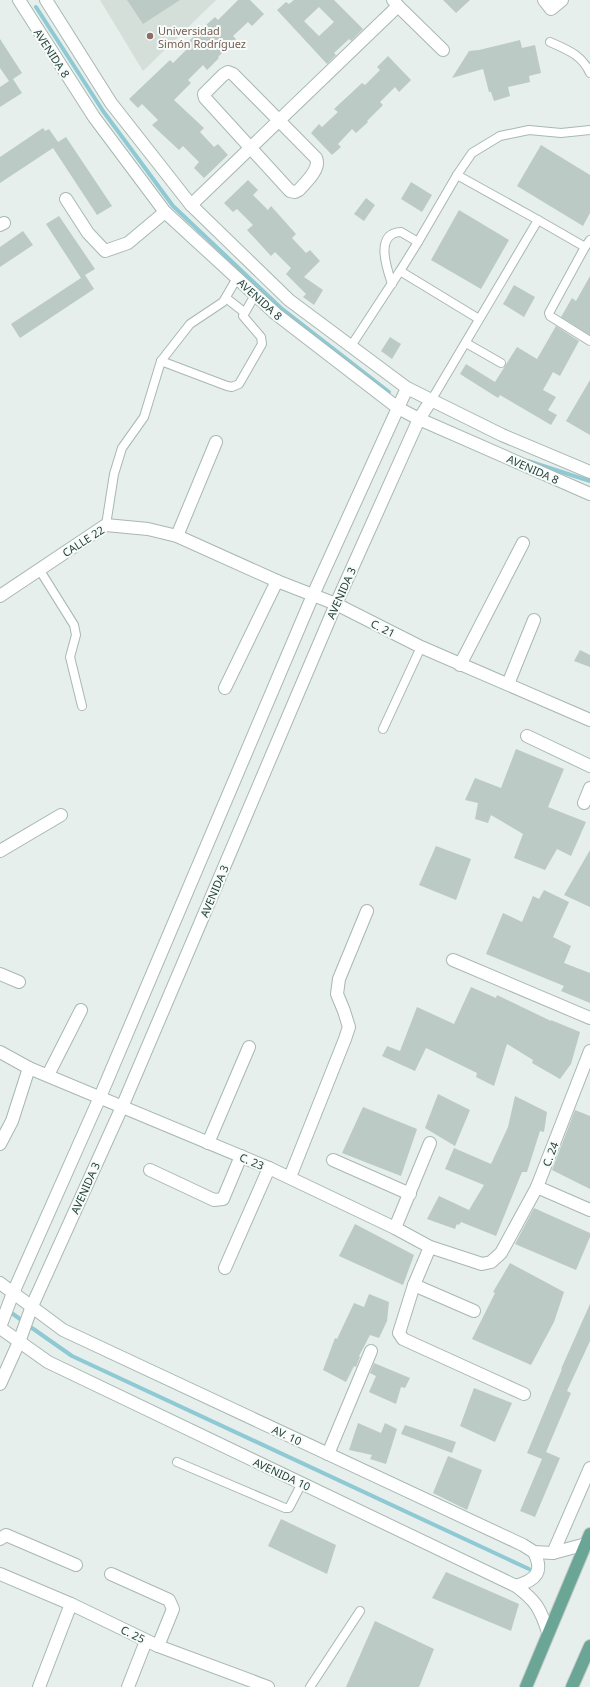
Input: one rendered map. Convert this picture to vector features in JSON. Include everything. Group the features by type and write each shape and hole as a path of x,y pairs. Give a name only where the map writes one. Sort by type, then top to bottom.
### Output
{"main road":[{"path":"526,1687 588,1539"},
{"path":"572,1687 590,1646"}],"street":[{"name":"AVENIDA 8","path":"19,0 94,117 165,212 276,314 398,408 419,420 590,494"},
{"name":"AVENIDA 8","path":"46,0 111,103 191,205 289,300 408,388 502,435 590,472"},
{"path":"544,0 551,9 562,0"},
{"path":"191,205 251,149 396,3 443,50"},
{"path":"228,72 233,74 316,158 318,162 317,167 299,190 295,192 290,191 251,149 208,102 204,94 228,72"},
{"path":"66,199 88,233 105,251 128,243 165,212"},
{"path":"0,1328 13,1293 100,1097 313,595 408,388"},
{"name":"AVENIDA 3","path":"0,1384 19,1342 32,1306 122,1107 336,604 419,420 432,399"},
{"path":"177,536 216,442"},
{"name":"CALLE 22","path":"0,596 106,525 148,529 177,536"},
{"name":"C. 21","path":"177,536 277,581 336,604 460,665 508,684 590,720"},
{"path":"460,665 524,543"},
{"path":"225,688 277,581"},
{"path":"508,684 534,620"},
{"path":"527,736 590,766"},
{"path":"584,803 590,788"},
{"path":"0,851 60,814"},
{"path":"290,1178 345,1039 348,1027 344,1011 337,994 339,979 367,911"},
{"path":"453,960 590,1018"},
{"path":"0,974 19,982"},
{"path":"48,1075 82,1010"},
{"path":"208,1143 249,1048"},
{"name":"C. 24","path":"501,1253 537,1187 590,1051"},
{"name":"C. 23","path":"0,1052 29,1068 269,1168 395,1228 430,1247 482,1264 491,1262 501,1253"},
{"path":"0,1144 12,1121 29,1068"},
{"path":"395,1228 430,1142"},
{"path":"150,1170 214,1200 223,1198 241,1156"},
{"path":"333,1160 410,1194"},
{"path":"225,1268 269,1168"},
{"path":"537,1187 590,1210"},
{"path":"430,1247 414,1285 399,1333 403,1339 524,1394"},
{"name":"AV. 10","path":"0,1283 63,1330 523,1545 534,1552 553,1553 588,1539"},
{"path":"414,1285 474,1311"},
{"name":"AVENIDA 10","path":"0,1328 48,1362 516,1586 530,1596 540,1609 548,1632"},
{"path":"328,1454 371,1351"},
{"path":"553,1553 590,1468"},
{"path":"0,1539 6,1535 76,1565"},
{"path":"516,1586 528,1582 536,1576 539,1568 538,1560 534,1552"},
{"name":"C. 25","path":"0,1574 72,1604 146,1641 268,1687"},
{"path":"111,1574 169,1600 173,1609 158,1646"},
{"path":"39,1687 72,1604"},
{"path":"128,1687 146,1641"}],"lane":[{"path":"550,42 574,52 581,58 590,73"},
{"path":"351,346 392,284 457,175 472,153 500,136 529,130 561,133 590,130"},
{"path":"457,175 585,248"},
{"path":"432,399 538,220"},
{"path":"392,284 385,263 384,251 386,240 391,235 401,232 418,242"},
{"path":"590,240 549,313 550,316 590,341"},
{"path":"400,271 479,319"},
{"path":"106,525 114,474 122,448 144,417 161,361 190,324 224,302 237,278"},
{"path":"161,361 227,386 239,384 262,344 261,337 243,316 255,295"},
{"path":"226,298 244,312"},
{"path":"466,343 501,363"},
{"path":"39,569 74,625 76,635 70,657 82,706"},
{"path":"383,729 421,647"},
{"path":"177,1462 285,1508 289,1508 302,1483"},
{"path":"310,1687 360,1611"}],"shaded area":[{"name":"Universidad Simón Rodríguez","path":"100,0 216,0 143,71"}],"building":[{"path":"127,0 180,0 143,24"},
{"path":"238,0 250,0 264,14 252,26 248,22 233,36 236,39 218,57 219,58 207,70 203,65 188,80 191,83 174,100 204,128 200,132 214,147 218,144 228,155 204,178 194,168 199,162 183,146 179,150 152,125 158,120 142,104 138,108 129,99 170,60 173,63 188,48 185,45 196,34 215,17 218,20"},
{"path":"294,0 334,0 363,29 351,41 349,39 334,53 336,55 327,64 277,10 286,2 289,4","holes":["319,7 334,22 319,36 304,21"]},
{"path":"443,0 470,0 456,13"},
{"path":"0,39 22,73 13,79 22,93 0,107 0,87 9,81 0,68"},
{"path":"520,40 522,48 535,45 541,73 529,76 530,82 508,87 510,96 494,101 491,92 489,92 483,69 452,78 469,51"},
{"path":"388,56 411,80 399,92 395,87 380,102 383,105 367,121 368,122 356,133 352,129 338,144 341,147 332,155 311,133 319,124 322,127 338,112 334,109 362,83 365,85 380,70 377,67"},
{"path":"43,128 45,131 49,129 58,142 66,137 112,206 97,215 53,148 0,183 0,157"},
{"path":"541,145 590,175 590,213 583,226 517,186"},
{"path":"248,180 258,190 253,195 268,210 271,206 296,234 292,238 306,253 310,250 320,261 304,277 323,290 314,305 303,297 306,294 286,274 291,268 275,252 271,256 247,230 253,225 237,209 233,212 224,203"},
{"path":"411,182 432,195 422,212 401,199"},
{"path":"366,198 375,205 364,221 354,214"},
{"path":"459,210 509,240 481,289 431,260"},
{"path":"59,216 95,269 85,275 94,289 20,338 11,324 81,278 46,224"},
{"path":"23,231 33,245 0,267 0,247"},
{"path":"590,276 590,335 561,317 572,298 576,301"},
{"path":"514,285 535,297 524,317 503,304"},
{"path":"556,326 579,341 560,376 553,372 543,390 556,397 548,410 557,415 551,425 500,395 498,398 460,374 466,364 495,382 517,347 537,359"},
{"path":"390,337 401,344 392,359 381,351"},
{"path":"590,380 590,435 566,421"},
{"path":"580,650 590,655 590,667 574,661"},
{"path":"516,749 564,769 548,807 586,822 571,856 557,849 545,870 514,858 523,834 491,815 488,823 475,819 478,803 465,800 475,778 501,788"},
{"path":"436,846 471,859 456,900 419,885"},
{"path":"590,850 590,907 564,895"},
{"path":"544,890 569,902 553,937 571,946 564,963 590,973 590,1003 561,991 564,986 486,954 503,913 522,922 533,896 539,899"},
{"path":"471,987 496,998 497,995 551,1021 580,1032 571,1064 560,1079 532,1063 533,1060 507,1044 494,1086 476,1077 477,1073 426,1048 415,1071 382,1056 387,1046 400,1051 417,1007 454,1024"},
{"path":"438,1094 470,1110 455,1146 425,1128"},
{"path":"515,1096 547,1112 544,1132 540,1131 527,1172 522,1172 496,1236 461,1222 459,1225 457,1224 455,1229 427,1219 439,1196 469,1210 484,1185 445,1169 454,1148 491,1164 508,1127"},
{"path":"363,1107 417,1129 401,1176 342,1153"},
{"path":"575,1110 590,1116 590,1189 552,1170"},
{"path":"534,1208 590,1233 590,1237 576,1270 515,1244"},
{"path":"355,1224 414,1255 403,1285 339,1256"},
{"path":"510,1263 564,1292 554,1322 531,1365 472,1339 495,1293 493,1292"},
{"path":"369,1294 389,1302 387,1321 379,1338 370,1335 359,1356 360,1357 356,1367 354,1366 346,1382 323,1370 335,1338 337,1339 354,1303 364,1307"},
{"path":"590,1304 590,1341 567,1391 571,1393 546,1452 560,1458 535,1517 520,1511 542,1459 527,1453 561,1369"},
{"path":"374,1363 410,1378 405,1388 401,1387 396,1404 369,1392 376,1376 370,1373"},
{"path":"474,1388 512,1403 495,1442 460,1426"},
{"path":"358,1423 381,1433 385,1423 397,1429 386,1464 370,1459 372,1455 349,1450"},
{"path":"405,1425 456,1442 452,1453 401,1434"},
{"path":"448,1456 482,1470 467,1510 433,1493"},
{"path":"281,1519 336,1545 327,1574 268,1546"},
{"path":"446,1572 519,1604 511,1631 432,1598"},
{"path":"375,1621 434,1649 419,1687 346,1687"}],"waterway":[{"path":"36,7 103,111 173,206 281,308 389,392"},
{"path":"528,461 590,481"},
{"path":"13,1314 20,1319"},
{"path":"32,1328 72,1356 529,1569"}],"place":[{"name":"Universidad Simón Rodríguez","path":"150,36"}]}
